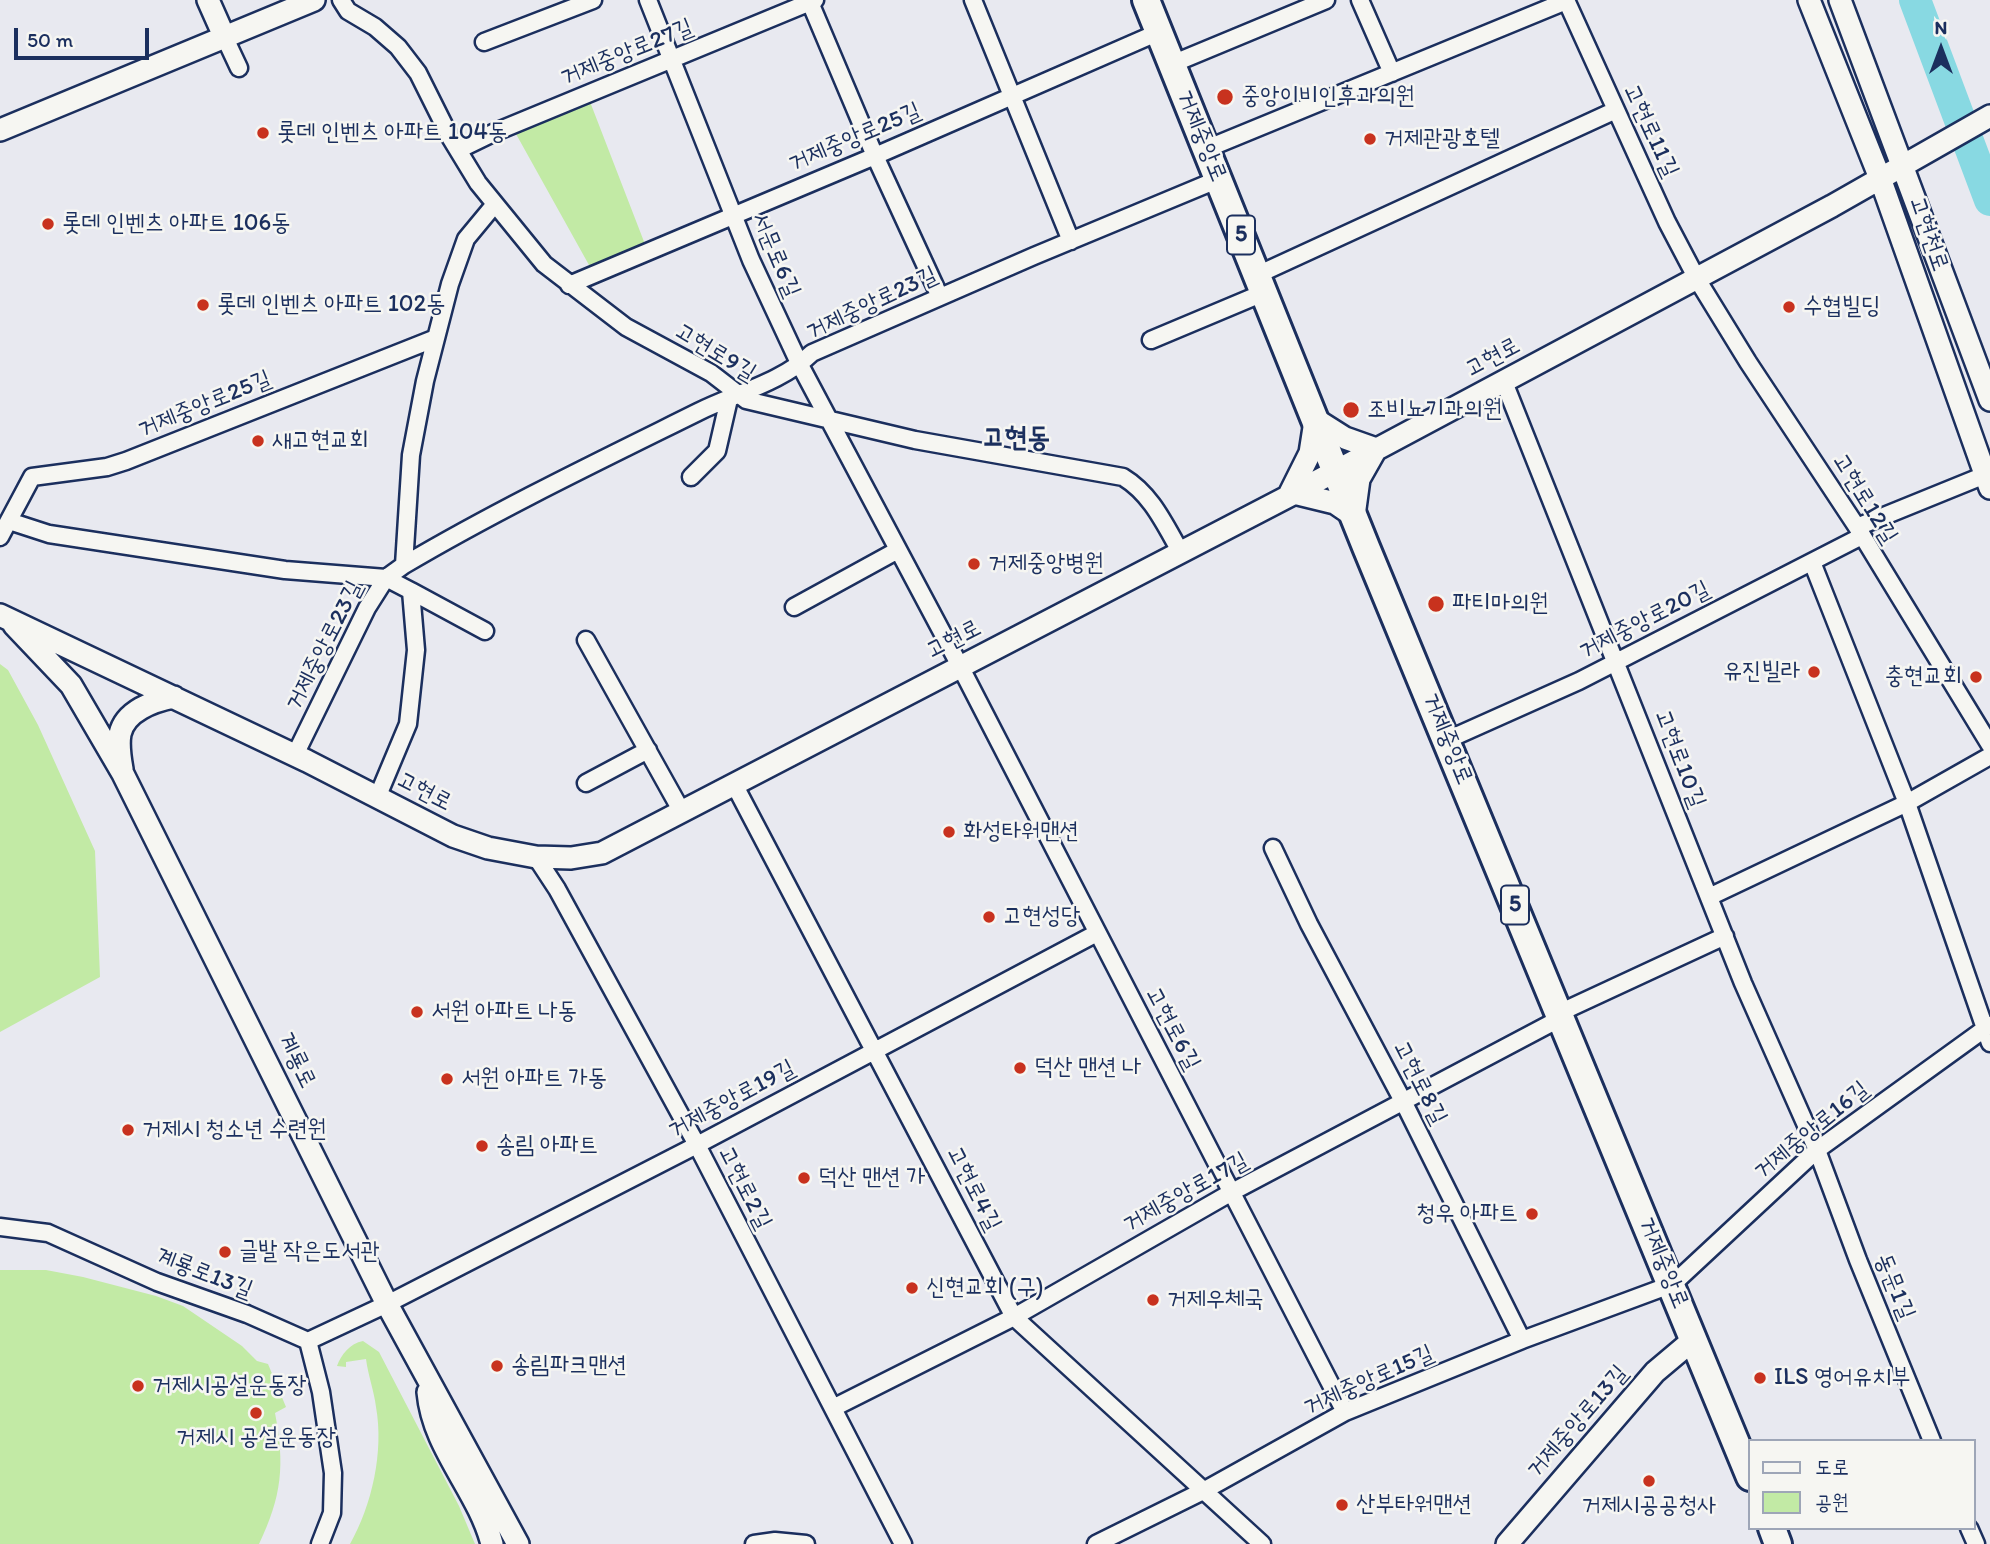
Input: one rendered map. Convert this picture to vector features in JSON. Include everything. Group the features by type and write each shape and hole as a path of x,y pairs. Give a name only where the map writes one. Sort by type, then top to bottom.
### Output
{"main road":[{"name":"거제중앙로","path":"1146,0 1354,516 1748,1471"}],"street":[{"path":"208,0 239,68"},
{"path":"0,130 314,0"},
{"name":"고현로9길","path":"341,0 348,11 375,27 398,47 418,73 458,150 495,204 544,264 626,327 711,373 735,396 746,400 915,440 1124,477 1140,487 1180,551"},
{"path":"484,42 593,0"},
{"name":"서문로6길","path":"648,0 772,307 829,421 960,666"},
{"path":"973,0 1071,241"},
{"path":"1172,64 1326,0"},
{"path":"1360,0 1392,73"},
{"path":"1206,149 1566,0"},
{"name":"고현로11길","path":"1566,0 1667,222 1697,279"},
{"name":"고현천로","path":"1810,0 1880,178 1988,482"},
{"name":"고현천로","path":"1840,0 1990,400"},
{"path":"811,1 875,156 940,297"},
{"name":"거제중앙로27길","path":"458,150 811,1"},
{"name":"거제중앙로25길","path":"569,285 875,156 1158,32"},
{"path":"1151,340 1616,110"},
{"name":"고현로","path":"2,612 295,755 453,836 488,848 537,857 571,858 602,853 1292,495 1336,469 1697,279 1990,116"},
{"name":"거제중앙로23길","path":"295,755 367,608 386,578 404,565 526,498 707,407 800,365 812,354 1219,179"},
{"path":"404,565 411,455 436,338 450,284 466,239 495,204"},
{"name":"고현로12길","path":"1697,279 1860,532 1990,745"},
{"name":"거제중앙로25길","path":"0,537 32,477 107,467 126,461 436,338"},
{"name":"고현로10길","path":"1504,382 1709,897 1817,1150"},
{"path":"691,477 717,451 735,396"},
{"path":"1315,419 1345,438 1376,449 1359,479 1354,516 1344,508 1323,499 1292,495 1310,453 1315,419"},
{"name":"거제중앙로20길","path":"1447,740 1579,681 1812,562 1860,532 1988,482"},
{"path":"9,521 49,534 285,570 386,578 485,631"},
{"path":"794,607 898,550"},
{"path":"1812,562 1907,803 1988,1033"},
{"path":"377,797 408,724 416,650 411,591"},
{"name":"계룡로","path":"2,612 71,685 123,774 387,1304 519,1544"},
{"path":"586,640 682,811"},
{"name":"고현로6길","path":"960,666 1345,1412"},
{"path":"123,774 119,749 120,732 135,712 155,700 174,697"},
{"path":"586,783 648,750"},
{"path":"1709,897 1907,803 1990,756"},
{"name":"고현로4길","path":"734,784 1014,1317 1262,1544"},
{"name":"고현로8길","path":"1273,848 1309,924 1404,1103 1522,1340"},
{"name":"고현로2길","path":"537,857 697,1145 903,1544"},
{"name":"거제중앙로19길","path":"387,1304 697,1145 1097,933"},
{"name":"거제중앙로17길","path":"833,1408 1014,1317 1232,1192 1404,1103 1560,1015 1725,936"},
{"name":"거제중앙로16길","path":"1672,1284 1817,1150 1988,1033"},
{"name":"동문1길","path":"1817,1150 1858,1260 1932,1439"},
{"name":"계룡로13길","path":"0,1227 48,1233 157,1282 247,1314 308,1340"},
{"name":"거제중앙로15길","path":"1096,1544 1205,1490 1345,1412 1522,1340 1672,1284"},
{"path":"320,1544 332,1513 333,1473 321,1392 308,1340 387,1304"},
{"name":"거제중앙로13길","path":"1507,1544 1655,1372 1693,1340"},
{"path":"426,1376 434,1422 444,1447 484,1520 492,1544"},
{"path":"754,1544 775,1541 806,1544"}],"green space":[{"path":"587,94 648,252 594,274 511,125"},
{"path":"0,664 8,670 38,725 95,851 100,977 0,1032"},
{"name":"거제시공설운동장","path":"0,1270 46,1270 156,1296 183,1306 242,1346 257,1361 268,1364 286,1407 275,1413 280,1449 279,1480 273,1511 259,1544 0,1544"},
{"path":"363,1341 379,1352 459,1506 475,1544 350,1544 358,1529 374,1478 378,1424 366,1359 346,1362 346,1367 337,1366 347,1350"}],"waterway":[{"path":"1915,0 1990,200"}],"place":[{"name":"중앙이비인후과의원","path":"1225,97"},
{"name":"롯데 인벤츠 아파트 104동","path":"263,133"},
{"name":"거제관광호텔","path":"1370,139"},
{"name":"롯데 인벤츠 아파트 106동","path":"48,224"},
{"name":"롯데 인벤츠 아파트 102동","path":"203,305"},
{"name":"수협빌딩","path":"1789,307"},
{"name":"조비뇨기과의원","path":"1351,410"},
{"name":"새고현교회","path":"258,441"},
{"name":"거제중앙병원","path":"974,564"},
{"name":"파티마의원","path":"1436,604"},
{"name":"유진빌라","path":"1814,672"},
{"name":"충현교회","path":"1976,677"},
{"name":"화성타워맨션","path":"949,832"},
{"name":"고현성당","path":"989,917"},
{"name":"서원 아파트 나동","path":"417,1012"},
{"name":"덕산 맨션 나","path":"1020,1068"},
{"name":"서원 아파트 가동","path":"447,1079"},
{"name":"거제시 청소년 수련원","path":"128,1130"},
{"name":"송림 아파트","path":"482,1146"},
{"name":"덕산 맨션 가","path":"804,1178"},
{"name":"청우 아파트","path":"1532,1214"},
{"name":"글발 작은도서관","path":"225,1252"},
{"name":"신현교회 (구)","path":"912,1288"},
{"name":"거제우체국","path":"1153,1300"},
{"name":"송림파크맨션","path":"497,1366"},
{"name":"ILS 영어유치부","path":"1760,1378"},
{"name":"거제시공설운동장","path":"138,1386"},
{"name":"거제시 공설운동장","path":"256,1413"},
{"name":"거제시공공청사","path":"1649,1481"},
{"name":"산부타워맨션","path":"1342,1505"}],"district":[{"name":"고현동","path":"1016,439"}]}
